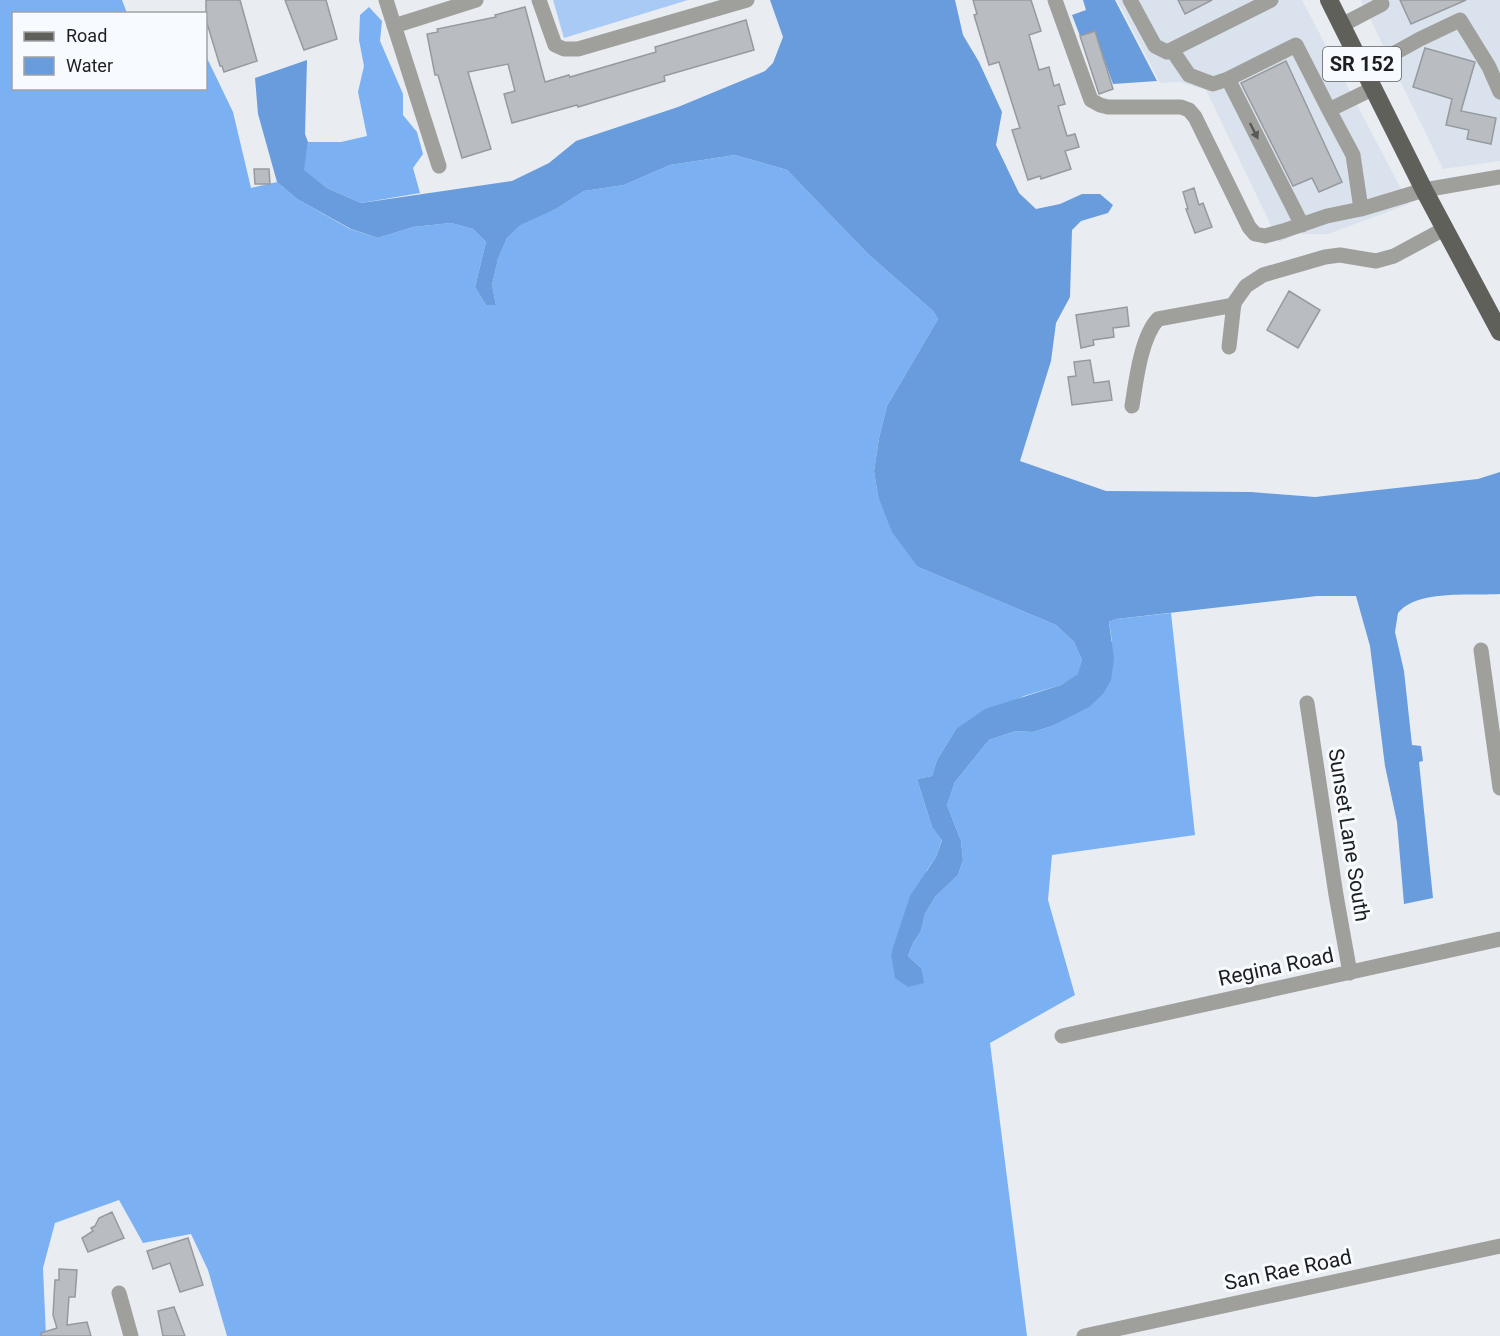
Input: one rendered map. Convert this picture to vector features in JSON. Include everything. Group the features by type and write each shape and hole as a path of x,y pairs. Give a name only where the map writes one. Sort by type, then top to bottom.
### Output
{"main road":[{"name":"SR 152","path":"1329,0 1444,229 1500,332"}],"street":[{"path":"386,0 439,166"},
{"path":"394,26 476,0"},
{"path":"539,0 555,45 564,49 578,49 747,0"},
{"path":"1055,0 1091,100 1108,107 1180,106 1189,110 1195,117 1249,227 1255,234 1265,236 1327,216 1361,209 1424,190 1500,177"},
{"path":"1130,0 1155,46 1167,52 1271,0"},
{"path":"1342,25 1382,4 1380,0"},
{"path":"1365,70 1420,39 1460,20 1489,67 1500,92"},
{"path":"1172,50 1189,75 1213,84 1228,79 1296,45 1353,155 1361,209"},
{"path":"1228,79 1302,225"},
{"path":"1329,110 1374,88"},
{"path":"1229,347 1233,305 1246,286 1263,275 1325,257 1340,255 1376,261 1394,256 1444,229"},
{"path":"1132,406 1139,366 1150,327 1158,319 1233,305"},
{"path":"1481,650 1500,788"},
{"name":"Sunset Lane South","path":"1307,703 1350,973"},
{"name":"Regina Road","path":"1062,1036 1500,939"},
{"name":"San Rae Road","path":"1084,1336 1500,1246"},
{"path":"119,1293 131,1336"}],"shaded area":[{"path":"0,0 122,0 127,12 12,12 12,90 207,90 207,58 233,112 251,188 277,182 297,199 350,229 378,238 413,227 451,223 473,229 486,242 475,287 486,305 496,305 492,285 498,259 507,238 520,224 556,209 584,191 624,185 670,165 735,155 787,170 868,254 933,311 938,319 887,406 874,471 878,496 918,567 1056,625 1074,642 1082,660 1079,674 1061,685 1024,696 956,729 937,760 932,776 917,779 932,827 942,839 936,857 927,870 891,954 921,968 908,956 913,943 921,931 925,914 935,897 958,875 963,860 961,841 947,805 955,782 989,740 1016,731 1033,732 1052,726 1068,717 1112,641 1109,622 1116,619 1171,613 1195,835 1052,855 1048,900 1075,995 990,1043 1027,1336 227,1336 208,1270 191,1234 143,1243 119,1200 55,1223 43,1268 46,1336 0,1336"},
{"path":"553,0 688,0 564,38"},
{"path":"1117,0 1302,0 1409,204 1328,234 1298,234 1279,242 1206,90 1180,82 1160,83"},
{"path":"1361,0 1500,0 1500,161 1443,169"},
{"path":"369,7 382,21 380,41 403,94 403,115 417,132 423,154 413,168 420,193 361,203 327,188 303,170 308,142 341,142 367,136 358,92 364,66 359,40 360,15"}],"water":[{"path":"770,0 955,0 963,35 979,62 1002,112 996,145 1019,193 1036,209 1060,204 1082,194 1100,194 1113,205 1108,213 1081,221 1072,230 1070,297 1056,323 1051,361 1020,461 1106,491 1251,492 1315,497 1478,479 1500,472 1500,594 1445,595 1418,600 1407,605 1398,613 1395,632 1404,671 1412,745 1421,746 1423,761 1419,762 1433,898 1404,904 1397,822 1385,766 1370,646 1356,596 1317,596 1116,619 1109,622 1114,659 1111,680 1103,694 1089,707 1052,726 1033,732 1016,731 989,740 955,782 947,805 961,841 963,860 958,875 935,897 925,914 921,931 908,956 921,968 924,983 908,987 895,978 891,954 910,896 936,857 942,840 932,827 917,779 932,776 937,760 956,729 985,709 1061,685 1078,674 1082,660 1074,642 1056,625 918,567 892,532 878,496 874,471 879,438 887,406 938,319 933,311 868,254 787,170 735,155 670,165 624,185 584,191 556,209 520,225 507,238 498,259 492,285 496,305 486,305 475,287 486,242 473,229 451,223 413,227 378,238 351,229 297,199 277,182 258,114 255,78 307,60 305,134 308,142 304,170 327,188 361,203 512,181 549,163 576,141 678,107 765,71 773,63 783,37"},
{"path":"1083,0 1115,0 1157,81 1113,84 1094,32 1080,36 1072,15 1086,10"}],"building":[{"path":"206,0 240,0 257,61 224,72 207,23"},
{"path":"285,0 326,0 337,39 304,50"},
{"path":"973,0 1031,0 1041,31 1029,35 1039,70 1049,67 1054,86 1059,84 1065,104 1058,106 1067,136 1075,134 1079,147 1065,151 1071,169 1041,179 1040,176 1028,180 1012,130 1020,128 999,62 989,65 974,15 977,14"},
{"path":"1178,0 1212,0 1185,14"},
{"path":"1400,0 1466,0 1411,24"},
{"path":"525,7 545,82 656,52 655,47 746,20 754,50 664,76 665,81 578,107 577,105 512,123 504,94 515,91 508,64 468,72 491,149 462,158 438,75 435,75 427,34 438,32 437,29 496,17 495,15"},
{"path":"1095,31 1113,89 1099,94 1080,36"},
{"path":"1425,48 1475,62 1461,111 1496,118 1491,144 1467,139 1469,130 1446,125 1452,99 1413,87"},
{"path":"1286,61 1342,182 1319,192 1312,178 1293,186 1241,83"},
{"path":"254,169 269,169 270,184 255,184"},
{"path":"1194,188 1199,205 1203,203 1212,227 1195,233 1186,209 1188,209 1183,192"},
{"path":"1289,291 1320,310 1298,348 1267,330"},
{"path":"1127,307 1129,326 1113,328 1114,337 1093,340 1094,345 1081,348 1076,315"},
{"path":"1090,360 1094,383 1109,381 1112,400 1072,405 1068,377 1076,376 1074,362"},
{"path":"112,1212 124,1238 88,1252 82,1238 93,1231 91,1228 95,1226 99,1218"},
{"path":"188,1238 203,1285 180,1292 170,1263 153,1269 147,1251"},
{"path":"59,1269 77,1270 75,1297 69,1297 67,1325 87,1322 91,1336 41,1336 41,1333 57,1328 53,1315 55,1280 59,1280"},
{"path":"174,1307 185,1336 163,1336 158,1311"}]}
